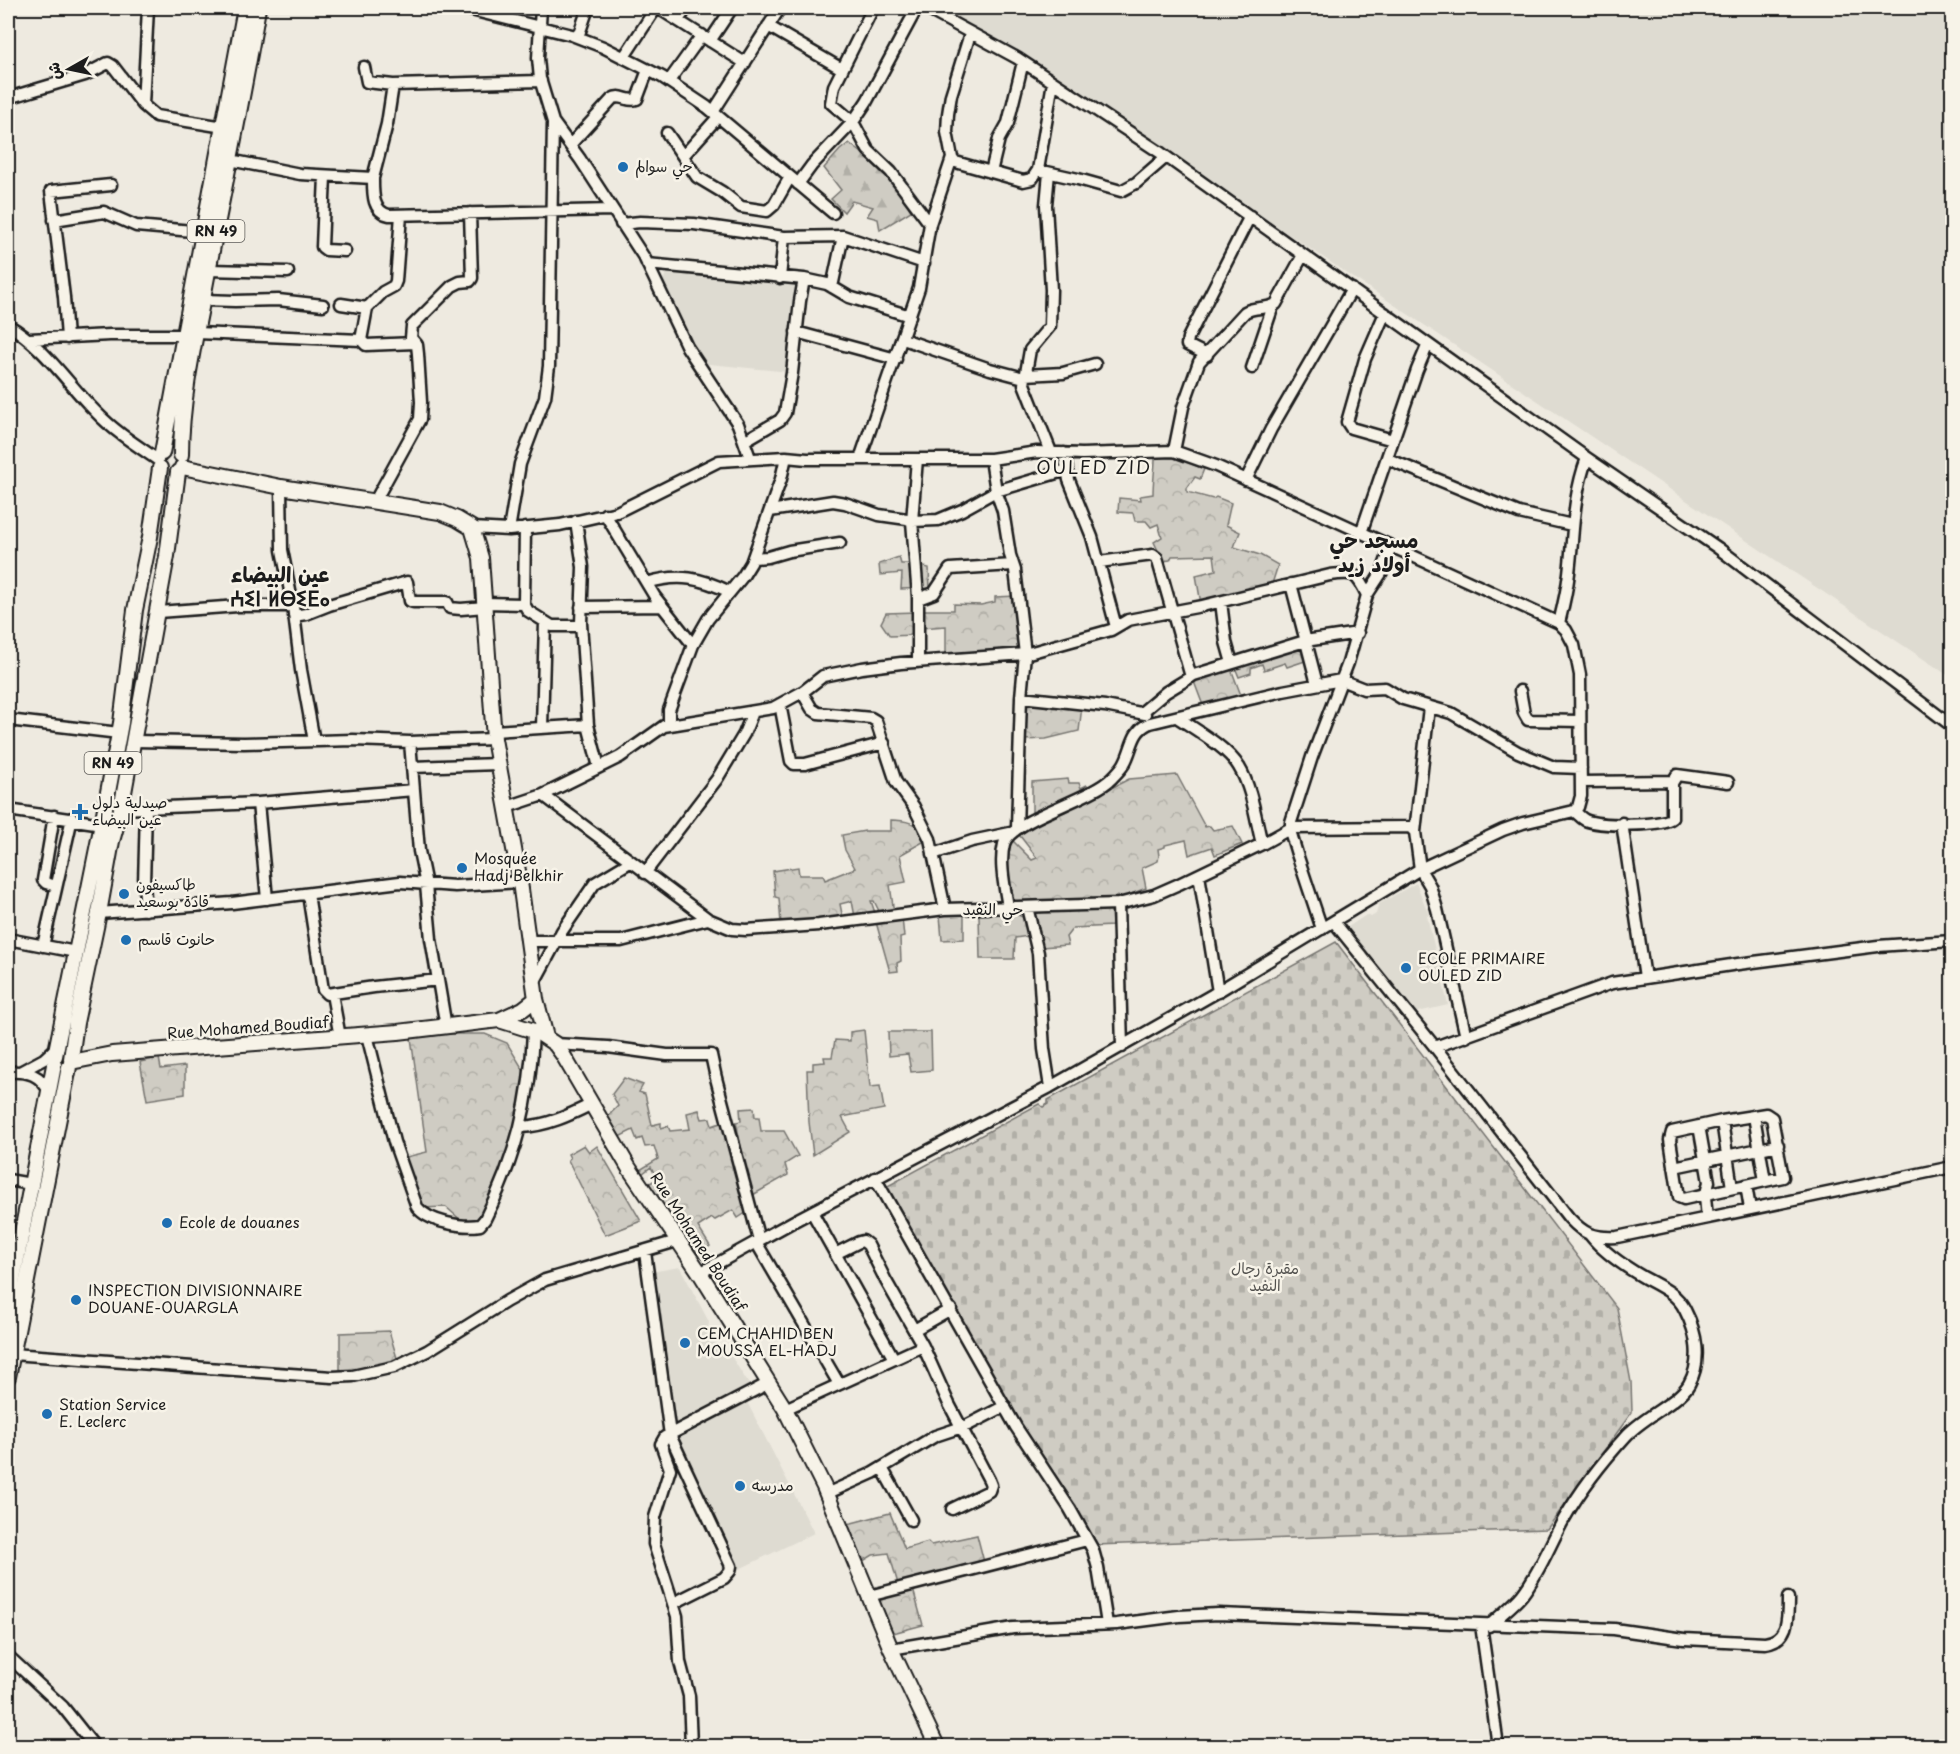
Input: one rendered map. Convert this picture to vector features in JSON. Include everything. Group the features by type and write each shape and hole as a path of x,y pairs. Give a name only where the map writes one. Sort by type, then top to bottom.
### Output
{"main road":[{"name":"RN 49","path":"8,1377 158,612 180,465 191,334 204,232 245,8"},
{"name":"RN 49","path":"8,1305 119,733 135,610 150,537 160,460 191,334 202,300 258,8"},
{"path":"170,450 177,452 180,465 170,475 160,460 170,450"},
{"path":"180,465 281,487 440,512 472,528 482,558 498,764 520,882 536,999 545,1037"},
{"name":"Rue Mohamed Boudiaf","path":"55,1056 61,1071 71,1063 112,1054 367,1035 499,1020 523,1009 536,999"},
{"name":"Rue Mohamed Boudiaf","path":"499,1020 545,1037 563,1055 629,1168 700,1273 769,1383 809,1455 891,1649 937,1746"}],"street":[{"path":"143,105 148,8"},
{"path":"464,8 578,38 624,57 669,81 716,115 833,213"},
{"path":"509,530 520,464 545,397 550,335 553,122 537,58 541,8"},
{"path":"578,38 588,8"},
{"path":"624,57 657,8 745,63"},
{"path":"678,20 687,8"},
{"path":"669,81 732,8"},
{"path":"684,155 716,115 745,63 780,8"},
{"path":"873,8 834,86 831,103 853,122 868,150 891,172 930,224"},
{"path":"667,134 684,155 697,177 746,209 767,211 853,122 867,101 917,8"},
{"path":"925,8 1023,62 1166,157 1718,549 1953,726"},
{"path":"768,26 842,69"},
{"path":"860,459 919,288 930,224 952,161 947,132 948,114 951,95 970,34"},
{"path":"991,172 999,139 1008,123 1023,62"},
{"path":"8,98 85,75 108,63 113,66 149,112 164,119 224,127"},
{"path":"364,67 367,82 393,85 541,81"},
{"path":"570,145 612,99 619,96 631,100 637,99 648,70"},
{"path":"1051,452 1027,394 1024,377 1030,350 1050,326 1051,319 1044,172 1053,82"},
{"path":"393,85 387,124 373,178 378,210 389,215 612,210"},
{"path":"553,122 647,264 687,347 738,424 750,458"},
{"path":"952,161 1010,179 1027,182 1044,172 1121,191 1136,183 1166,157"},
{"path":"230,160 300,174 373,178"},
{"path":"325,176 322,247 326,250 345,251"},
{"path":"67,338 51,191 111,185"},
{"path":"54,220 104,212 136,226 204,232"},
{"path":"375,501 420,419 418,354 411,338 412,326 452,286 460,282 467,282 472,278 470,213"},
{"path":"361,340 367,308 383,292 394,286 397,274 401,215"},
{"path":"1207,355 1187,345 1188,338 1250,216"},
{"path":"621,224 640,222 694,224 784,237 843,236 924,263"},
{"path":"832,287 843,236"},
{"path":"780,278 784,237"},
{"path":"1252,368 1273,306 1303,255"},
{"path":"647,264 804,279 827,284 849,297 910,316"},
{"path":"208,270 288,272"},
{"path":"744,441 780,420 785,413 804,279"},
{"path":"1246,480 1271,429 1352,289"},
{"path":"202,300 235,302 278,300 323,305"},
{"path":"341,304 367,308"},
{"path":"1174,451 1183,407 1199,362 1245,312 1252,308 1273,306"},
{"path":"1385,313 1365,359 1347,422 1351,428 1393,440"},
{"path":"8,325 29,339 99,415 120,434 160,460"},
{"path":"796,332 896,359"},
{"path":"29,339 191,334 361,340 366,345 374,346 415,343"},
{"path":"903,339 990,369 1024,377 1063,373 1095,364"},
{"path":"1361,533 1428,344"},
{"path":"472,528 509,530 576,521 617,512 719,461 786,457 991,459 1037,452 1174,451 1216,466 1559,623 1570,636 1576,653 1580,675 1581,782 1580,803 1574,811 1503,830 1420,869 1218,992 1122,1047 700,1273"},
{"path":"1064,453 1066,470 1089,527 1116,627"},
{"path":"669,724 669,710 693,645 708,619 743,576 753,558 786,457"},
{"path":"1559,623 1567,587 1572,525 1579,479 1587,458"},
{"path":"917,459 912,521 918,599 918,662"},
{"path":"991,459 1013,565 1025,654 1013,831 1003,847 1008,907"},
{"path":"1388,459 1519,513 1572,525"},
{"path":"770,511 833,501 879,515 912,521 942,519 996,491 1066,470"},
{"path":"281,487 281,543 314,741"},
{"path":"605,514 662,606 693,645"},
{"path":"576,521 583,567 581,626 588,725 599,766"},
{"path":"525,528 524,604 528,610 552,627 581,626"},
{"path":"753,558 840,543"},
{"path":"1322,929 1303,874 1291,828 1312,757 1358,633 1367,595 1382,572 1391,547"},
{"path":"1099,562 1155,556 1161,568 1191,677"},
{"path":"918,599 934,593 950,569 1013,565"},
{"path":"507,807 543,795 631,751 669,724 773,708 802,692 823,676 862,668 1025,654 1111,630 1128,620 1221,602 1329,575 1351,573 1360,580 1367,595"},
{"path":"647,583 665,578 684,577 708,581 730,592"},
{"path":"158,612 238,606 306,614 407,582 410,601 413,602 447,602 450,608 460,609 485,605 524,604"},
{"path":"1291,584 1317,684"},
{"path":"1221,602 1226,642 1232,663"},
{"path":"581,607 662,606"},
{"path":"542,728 545,622"},
{"path":"1141,712 1166,692 1191,677 1305,641 1358,633"},
{"path":"933,854 1013,831 1076,800 1110,780 1124,764 1139,730 1150,723 1341,680 1364,689 1385,688 1398,697 1460,717 1498,741 1548,765 1557,768 1581,768"},
{"path":"802,692 815,712 874,719 879,726 896,782 924,823 945,909"},
{"path":"1520,692 1524,713 1528,720 1580,721"},
{"path":"1021,697 1106,706 1141,712 1164,720"},
{"path":"780,704 791,761 794,764 805,764 884,743"},
{"path":"1429,707 1415,832 1420,869 1430,886 1437,909 1466,1037"},
{"path":"645,873 717,779 737,748 753,712"},
{"path":"1177,717 1223,751 1238,766 1246,784 1262,844"},
{"path":"8,720 119,733"},
{"path":"134,741 410,742 588,725"},
{"path":"410,742 419,851 446,1026"},
{"path":"412,767 498,764"},
{"path":"1574,811 1587,821 1656,823 1669,820 1673,811 1673,781 1677,776 1728,782"},
{"path":"1581,782 1673,781"},
{"path":"121,809 258,802 414,790"},
{"path":"543,795 708,919 732,929 746,930 839,923 945,909 1118,904 1154,895 1199,875 1291,828 1397,826 1410,827 1415,832"},
{"path":"258,802 267,899"},
{"path":"146,809 144,884 146,910"},
{"path":"8,810 102,824"},
{"path":"54,816 43,880 57,886"},
{"path":"43,946 72,818"},
{"path":"1622,823 1645,978"},
{"path":"534,983 556,941 595,883 630,862"},
{"path":"1199,875 1218,992"},
{"path":"99,913 267,899 400,882 484,886 520,882"},
{"path":"308,894 323,990 327,994 438,980"},
{"path":"1118,904 1122,1047"},
{"path":"1027,907 1038,953 1044,1049 1050,1087"},
{"path":"529,941 621,941 708,919"},
{"path":"1334,922 1436,1047 1569,1218 1590,1235 1598,1238 1617,1237 1953,1167"},
{"path":"8,939 76,952"},
{"path":"1436,1047 1596,988 1738,964 1867,948 1953,941"},
{"path":"332,994 340,1037"},
{"path":"367,1035 402,1166 415,1202 423,1213 443,1222 462,1226 482,1224 494,1201 521,1127 531,1072 545,1037 667,1055 711,1055 758,1241 838,1384"},
{"path":"20,1072 44,1059 55,1056"},
{"path":"8,1072 20,1072 38,1077 50,1093"},
{"path":"521,1127 554,1121 592,1104"},
{"path":"1766,1114 1770,1116 1784,1176 1706,1194 1679,1197 1670,1140 1672,1132 1754,1116 1766,1114"},
{"path":"1754,1116 1765,1181"},
{"path":"1722,1121 1732,1188"},
{"path":"1699,1126 1709,1182 1706,1194 1707,1218"},
{"path":"1674,1167 1778,1145"},
{"path":"875,1178 1005,1406 1066,1502 1087,1540 1096,1558 1107,1624"},
{"path":"8,1180 31,1184"},
{"path":"1746,1185 1750,1209"},
{"path":"812,1212 894,1359"},
{"path":"1485,1625 1522,1594 1576,1501 1625,1437 1640,1422 1680,1395 1689,1385 1692,1377 1697,1350 1696,1339 1680,1301 1672,1293 1641,1276 1603,1250 1590,1235"},
{"path":"12,1354 332,1377 364,1374 394,1367 427,1351 545,1280 677,1241"},
{"path":"836,1254 859,1242 866,1242 923,1346 989,1480 991,1488 989,1491 952,1509"},
{"path":"645,1252 670,1435 731,1566 724,1578 674,1603"},
{"path":"914,1330 951,1309"},
{"path":"784,1409 923,1346"},
{"path":"692,1746 688,1696 680,1662 674,1603 658,1561 653,1531 670,1469 661,1443 670,1435 769,1383"},
{"path":"826,1494 882,1468 919,1444 1005,1406"},
{"path":"882,1468 911,1520"},
{"path":"868,1596 1087,1540"},
{"path":"891,1649 1013,1628 1107,1624 1218,1614 1614,1629 1684,1640 1765,1643 1773,1642 1785,1631 1788,1620 1788,1598"},
{"path":"1485,1625 1498,1746"},
{"path":"8,1656 63,1707 94,1746"}],"shaded area":[{"path":"942,8 1952,8 1952,678 1043,70"},
{"path":"669,268 800,282 789,372 700,363 661,284"},
{"name":"ECOLE PRIMAIRE OULED ZID","path":"1416,883 1429,915 1427,916 1448,1005 1409,1014 1345,929 1366,915 1371,917 1376,914 1379,904"},
{"name":"CEM CHAHID BEN MOUSSA EL-HADJ","path":"680,1267 709,1322 708,1329 725,1358 731,1356 750,1386 667,1431 645,1273"},
{"name":"مدرسه","path":"746,1400 814,1533 731,1573 669,1439"}],"green space":[{"path":"849,143 884,170 897,185 911,211 880,230 878,219 867,216 873,207 852,201 844,212 831,199 841,190 824,168"},
{"path":"1155,457 1177,458 1204,469 1200,479 1195,477 1187,488 1187,492 1213,499 1216,497 1231,503 1226,525 1240,532 1234,547 1260,555 1278,565 1272,584 1201,604 1196,575 1216,570 1214,555 1172,556 1170,560 1163,561 1154,542 1162,537 1158,524 1151,527 1146,521 1135,521 1133,513 1118,512 1119,498 1141,500 1140,496 1153,494"},
{"path":"899,557 901,564 929,568 930,588 901,589 902,573 880,575 879,564"},
{"path":"1017,596 1020,653 946,655 946,626 921,628 922,610 954,610 954,604 981,605 995,602 995,597"},
{"path":"916,612 914,635 890,636 881,623 886,613"},
{"path":"1300,647 1305,661 1287,667 1285,663 1264,670 1262,664 1251,668 1251,673 1239,677 1234,665"},
{"path":"1230,666 1242,698 1204,708 1193,679"},
{"path":"1023,702 1082,706 1079,731 1046,739 1023,740"},
{"path":"1177,775 1205,827 1210,826 1213,830 1233,826 1242,844 1215,855 1212,847 1189,855 1186,840 1165,845 1158,849 1158,861 1142,868 1146,888 1121,898 1011,904 1001,856 1012,840 1032,860 1037,858 1017,832 1060,814 1129,779"},
{"path":"1068,779 1069,783 1079,783 1081,788 1087,785 1089,787 1042,813 1032,813 1032,782"},
{"path":"891,820 910,823 926,834 923,842 900,855 906,882 890,885 894,913 881,915 874,901 871,901 875,913 855,917 852,901 840,904 843,919 781,924 779,898 775,897 773,871 798,867 799,875 823,875 825,880 855,868 845,850 842,835 865,831 891,831"},
{"path":"1111,906 1112,926 1073,928 1066,937 1068,945 1041,947 1031,912"},
{"path":"1010,912 1023,917 1029,936 1015,938 1014,959 980,959 979,914"},
{"path":"964,913 964,939 942,940 940,915"},
{"path":"902,918 904,937 900,938 901,961 897,963 898,971 890,972 876,922"},
{"name":"مقبرة رجال النفيد","path":"1336,942 1617,1308 1631,1382 1632,1412 1547,1529 1095,1545 1072,1501 1025,1433 884,1188 1039,1104 1043,1107 1048,1104 1048,1100"},
{"path":"864,1030 870,1087 880,1086 884,1109 842,1117 850,1132 813,1155 807,1070 813,1070 813,1063 825,1062 824,1057 832,1057 835,1040 850,1041 850,1032"},
{"path":"888,1032 931,1032 932,1070 911,1072 908,1054 889,1056"},
{"path":"449,1034 485,1034 507,1043 524,1071 526,1084 521,1123 482,1219 463,1222 446,1207 421,1208 402,1158 427,1152 411,1038"},
{"path":"159,1058 161,1069 185,1066 185,1094 147,1100 140,1062"},
{"path":"624,1078 643,1085 639,1092 645,1094 652,1125 661,1123 661,1128 668,1126 670,1131 690,1129 687,1113 699,1110 702,1119 710,1118 712,1126 726,1121 743,1200 750,1210 738,1218 733,1210 715,1220 712,1218 698,1227 710,1246 698,1254 670,1206 659,1212 643,1187 657,1179 651,1167 638,1177 635,1173 658,1159 654,1146 645,1147 642,1138 637,1140 633,1130 619,1137 606,1118 618,1106 612,1094"},
{"path":"754,1108 755,1117 759,1117 761,1131 784,1131 798,1156 785,1164 788,1175 751,1196 736,1122 741,1121 740,1109"},
{"path":"584,1145 589,1152 597,1146 641,1221 605,1235 568,1160 570,1158 568,1154"},
{"path":"389,1331 397,1358 395,1360 375,1367 345,1372 340,1369 340,1333"},
{"path":"890,1513 905,1549 928,1542 931,1545 977,1535 984,1562 898,1584 889,1553 873,1555 860,1563 844,1525"},
{"path":"913,1589 923,1625 889,1634 875,1600"}],"place":[{"name":"حي سوالم","path":"623,167"},
{"name":"صيدلية دلول عين البيضاء","path":"80,812"},
{"name":"Mosquée Hadj Belkhir","path":"462,868"},
{"name":"طاكسيفون قادة بوسعيد","path":"124,894"},
{"name":"حانوت قاسم","path":"126,940"},
{"name":"ECOLE PRIMAIRE OULED ZID","path":"1406,968"},
{"name":"Ecole de douanes","path":"167,1223"},
{"name":"INSPECTION DIVISIONNAIRE DOUANE-OUARGLA","path":"76,1300"},
{"name":"CEM CHAHID BEN MOUSSA EL-HADJ","path":"685,1343"},
{"name":"Station Service E. Leclerc","path":"47,1414"},
{"name":"مدرسه","path":"740,1486"}],"district":[{"name":"OULED ZID","path":"1094,468"},
{"name":"مسجد حي أولاد زيد","path":"1374,553"},
{"name":"عين البيضاء ⵄⵉⵏ ⵍⴱⵉⴹⴰ","path":"280,587"},
{"name":"حي النفيد","path":"993,909"}]}
